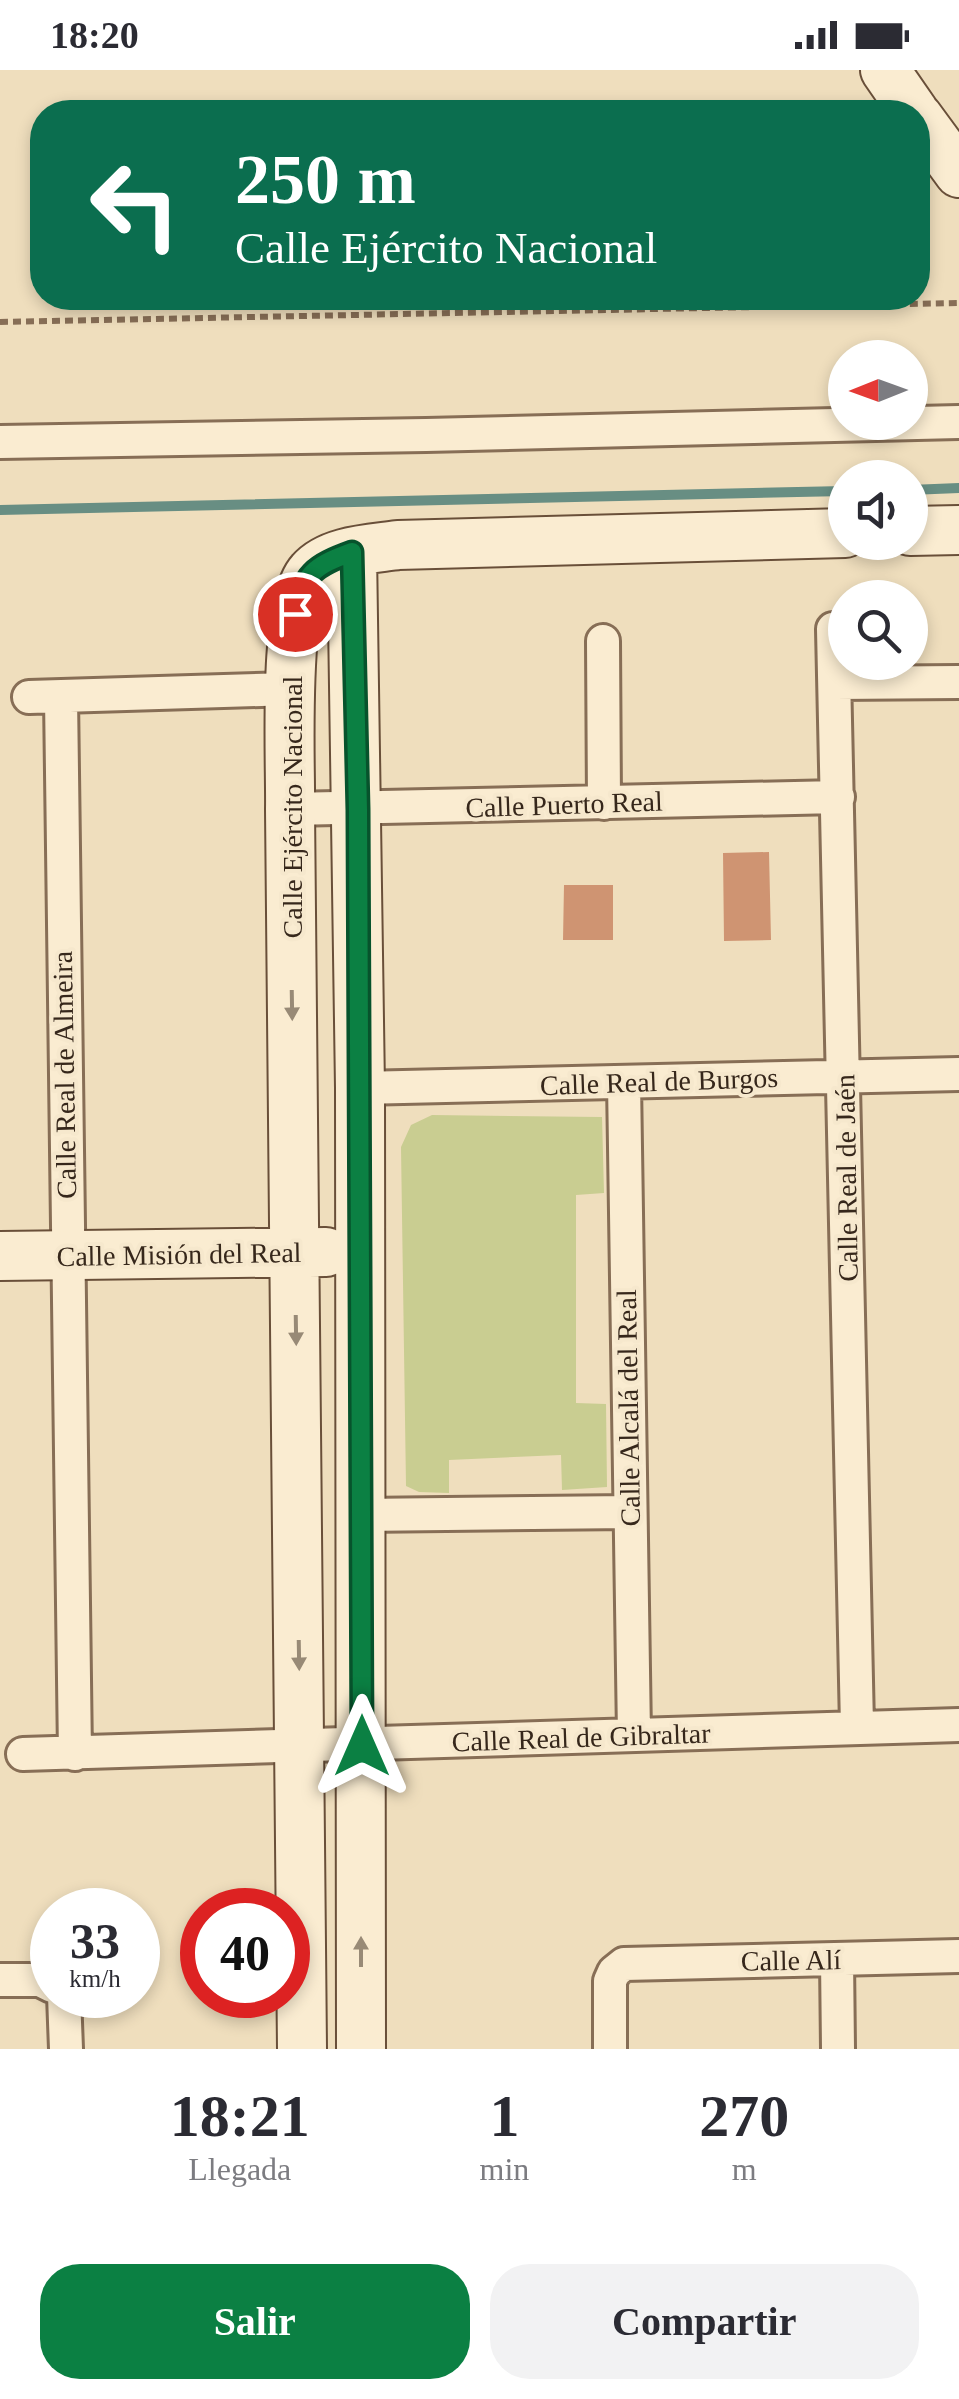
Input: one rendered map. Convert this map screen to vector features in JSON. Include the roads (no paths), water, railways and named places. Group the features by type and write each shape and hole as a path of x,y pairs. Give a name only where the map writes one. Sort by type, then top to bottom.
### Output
{"street":[{"path":"885,70 908,100"},
{"path":"0,442 959,422"},
{"path":"928,531 959,530"},
{"path":"360,2049 360,1088 352,552 431,543 828,533"},
{"name":"Calle Ejército Nacional","path":"302,2049 291,689 300,592 310,572 324,562 352,552"},
{"path":"603,642 604,803"},
{"name":"Calle Real de Jaén","path":"836,680 858,1726"},
{"path":"836,683 959,682"},
{"name":"Calle Real de Almeira","path":"75,1754 66,1256 45,697 291,689"},
{"name":"Calle Puerto Real","path":"290,809 838,797"},
{"name":"Calle Real de Burgos","path":"360,1088 959,1074"},
{"name":"Calle Alcalá del Real","path":"624,1082 634,1735"},
{"name":"Calle Misión del Real","path":"0,1256 358,1252"},
{"path":"361,1515 630,1512"},
{"name":"Calle Real de Gibraltar","path":"23,1754 959,1724"},
{"name":"Calle Alí","path":"610,2049 610,1981 624,1964 959,1956"},
{"path":"836,1959 838,2049"},
{"path":"0,1980 30,1980"},
{"path":"63,2018 66,2049"}],"waterway":[{"path":"928,489 959,488"},
{"path":"0,510 828,491"}]}
